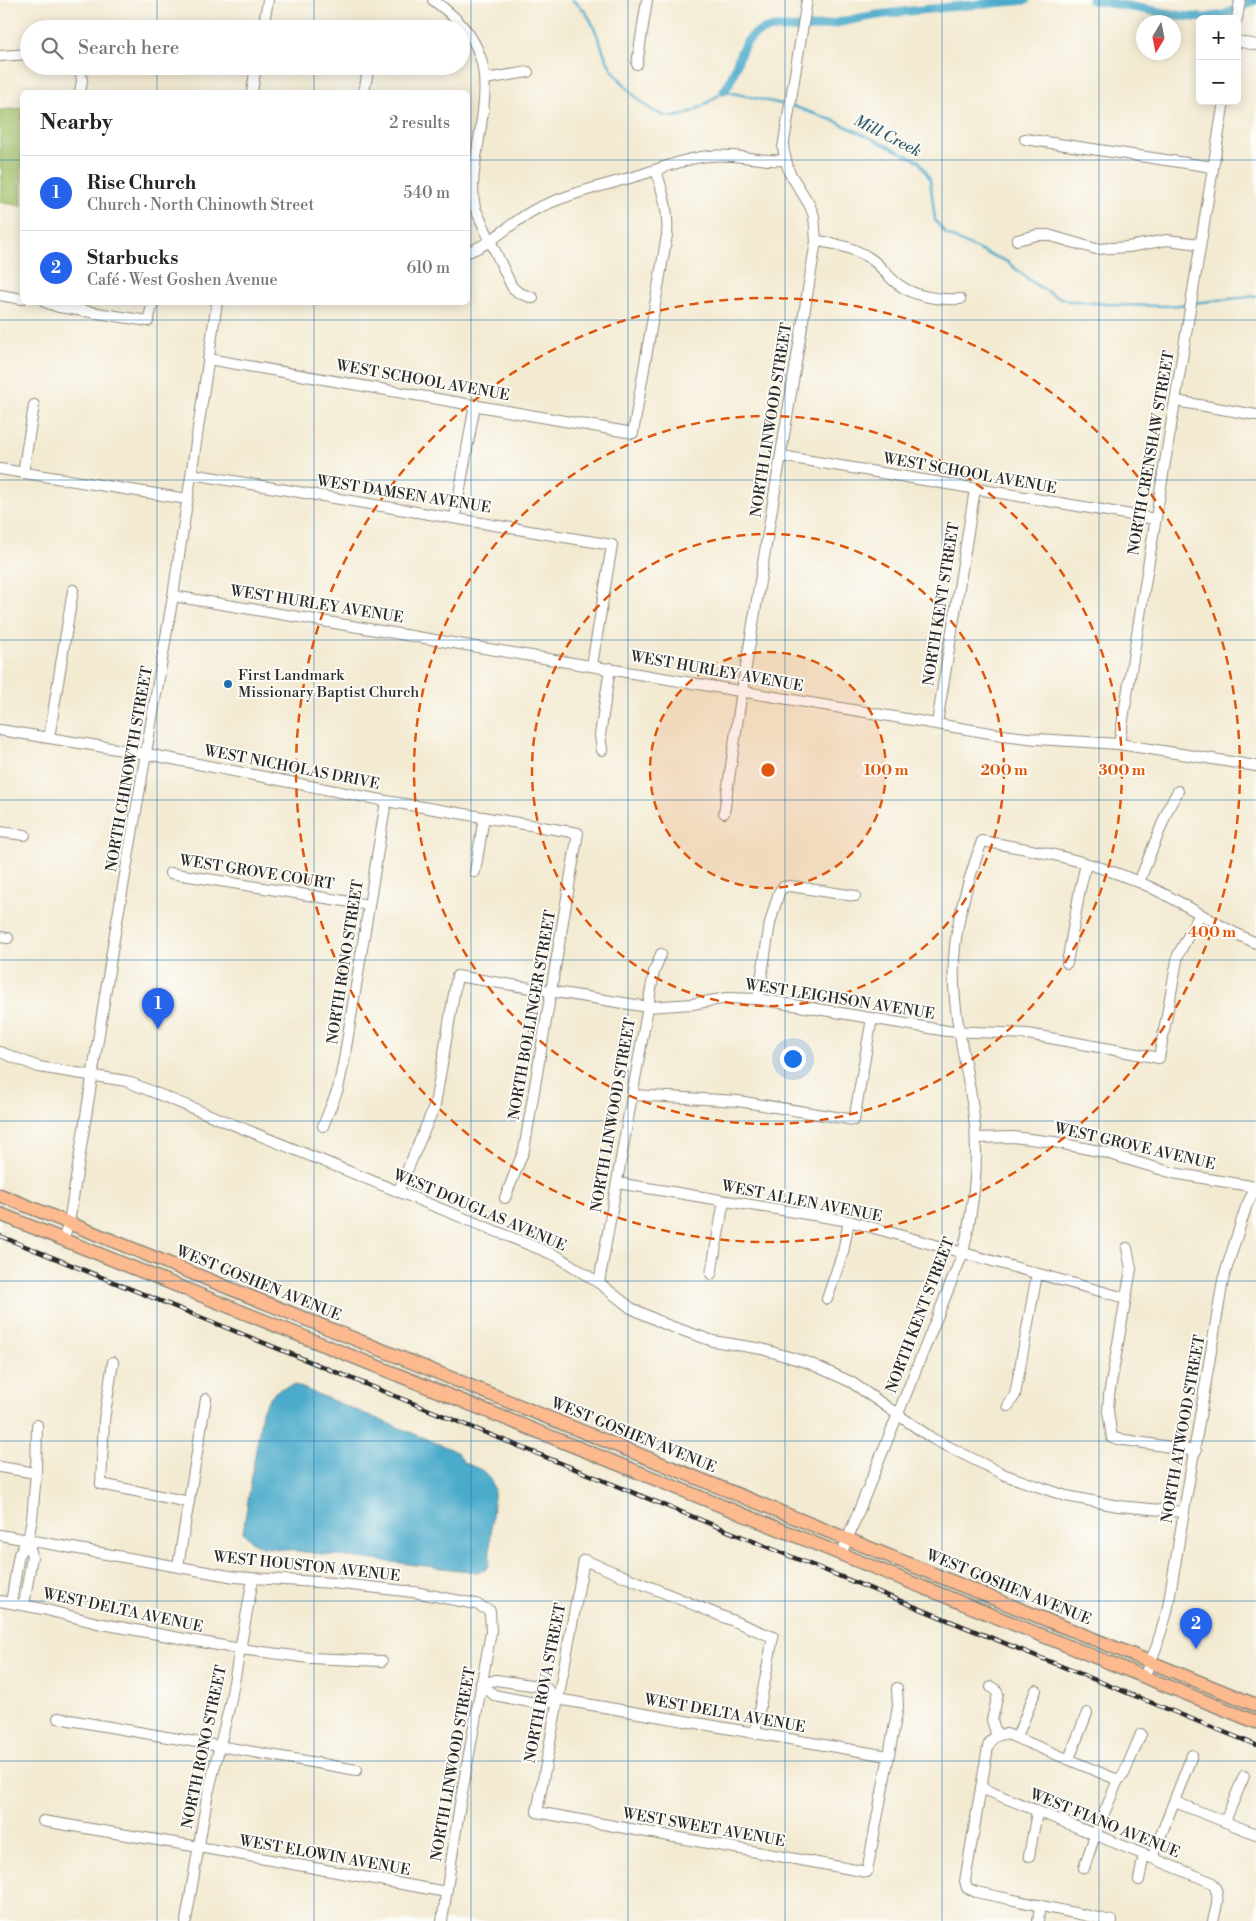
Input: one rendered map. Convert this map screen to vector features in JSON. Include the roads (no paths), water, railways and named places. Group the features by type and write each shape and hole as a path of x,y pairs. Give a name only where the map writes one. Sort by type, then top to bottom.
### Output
{"main road":[{"name":"WEST GOSHEN AVENUE","path":"0,1195 1256,1705"},
{"path":"0,1214 1256,1722"},
{"path":"330,1347 338,1345 352,1349 400,1369 416,1372 426,1368"},
{"path":"1181,1692 1193,1690 1256,1715"}],"street":[{"path":"265,20 268,0"},
{"path":"433,0 456,20"},
{"path":"637,64 646,0"},
{"path":"470,251 490,241 518,220 538,209 564,198 656,170 709,156 771,161 785,160 783,148 807,0"},
{"path":"470,37 480,52 485,80 485,102 473,179 472,195 474,208 512,287 519,293 533,298"},
{"path":"1241,43 1256,45"},
{"path":"0,56 20,55"},
{"path":"485,80 528,72"},
{"path":"80,90 81,75"},
{"path":"252,90 255,75"},
{"path":"364,90 367,75"},
{"name":"NORTH CRENSHAW STREET","path":"1119,744 1223,105"},
{"path":"1025,139 1213,167"},
{"name":"NORTH LINWOOD STREET","path":"742,691 816,241 814,221 809,204 789,172 785,160"},
{"name":"WEST SCHOOL AVENUE","path":"208,359 633,432 667,235 668,217 666,203 656,170"},
{"path":"1017,240 1037,235 1048,235 1096,249 1128,247 1167,240 1200,244"},
{"path":"816,241 856,250 871,259 894,281 918,295 933,299 960,299"},
{"path":"0,295 20,299"},
{"path":"52,305 148,321 152,305"},
{"name":"NORTH CHINOWTH STREET","path":"63,1239 69,1223 173,596 217,305"},
{"path":"1176,401 1256,415"},
{"path":"23,473 34,404"},
{"path":"455,517 475,404"},
{"name":"WEST SCHOOL AVENUE","path":"780,456 1155,519"},
{"path":"0,469 187,498"},
{"name":"WEST DAMSEN AVENUE","path":"192,474 612,545 592,665"},
{"name":"NORTH KENT STREET","path":"937,723 976,489"},
{"path":"48,738 73,590"},
{"name":"WEST HURLEY AVENUE","path":"173,596 1037,739 1119,744 1256,766"},
{"path":"602,750 600,735 610,668"},
{"path":"724,813 742,691"},
{"name":"WEST NICHOLAS DRIVE","path":"0,730 147,754 386,801 578,833"},
{"path":"1139,882 1169,807 1178,791"},
{"name":"NORTH RONO STREET","path":"323,1126 338,1089 386,801"},
{"path":"475,872 484,817"},
{"path":"0,832 25,835"},
{"name":"NORTH BOLLINGER STREET","path":"505,1198 524,1150 578,833"},
{"name":"NORTH KENT STREET","path":"841,1555 963,1253 970,1220 975,1188 976,1138 973,1109 957,1020 953,960 964,896 982,841 1039,851 1086,864"},
{"path":"1068,963 1086,864 1139,882 1180,902 1220,926 1256,943"},
{"name":"WEST GROVE COURT","path":"170,873 369,905"},
{"path":"758,999 770,923 779,892 783,887 790,886 855,896"},
{"name":"WEST LEIGHSON AVENUE","path":"398,1192 435,1104 457,976 648,1007 683,1005 727,998 758,999 959,1032 1028,1034 1159,1058 1178,956 1200,914"},
{"name":"NORTH LINWOOD STREET","path":"599,1283 654,972 661,954"},
{"path":"633,1095 738,1100 854,1120 872,1018"},
{"name":"WEST DOUGLAS AVENUE","path":"0,1052 38,1067 126,1082 557,1256 599,1283 631,1308 668,1325 713,1341 762,1349 809,1363 851,1382 933,1439 1005,1475 1066,1496 1118,1506 1184,1512"},
{"name":"WEST GROVE AVENUE","path":"976,1138 1013,1137 1054,1142 1103,1152 1173,1173 1256,1186"},
{"name":"WEST ALLEN AVENUE","path":"616,1183 849,1221 1125,1298"},
{"name":"NORTH ATWOOD STREET","path":"1144,1677 1163,1629 1167,1612 1196,1452 1223,1280 1246,1207 1256,1186"},
{"path":"711,1274 724,1201"},
{"path":"826,1299 843,1252 849,1221"},
{"path":"1127,1248 1131,1269 1109,1396 1108,1411 1112,1438 1196,1452"},
{"path":"1008,1406 1015,1395 1037,1274"},
{"path":"113,1362 104,1420 101,1484 189,1502"},
{"path":"178,1566 206,1399"},
{"path":"11,1603 19,1554 28,1540 34,1506 37,1425"},
{"path":"0,1467 36,1473"},
{"name":"WEST HOUSTON AVENUE","path":"0,1535 253,1579 386,1588 476,1604 490,1611"},
{"path":"24,1605 32,1556 28,1540"},
{"name":"NORTH ROVA STREET","path":"537,1812 584,1560 773,1636 755,1733"},
{"name":"NORTH RONO STREET","path":"186,1921 211,1778 220,1746 253,1579"},
{"name":"WEST DELTA AVENUE","path":"0,1601 24,1605 97,1624 240,1649 310,1658 382,1661"},
{"name":"NORTH LINWOOD STREET","path":"442,1921 491,1632 490,1611"},
{"name":"WEST DELTA AVENUE","path":"481,1684 496,1680 545,1687 557,1699"},
{"name":"WEST DELTA AVENUE","path":"481,1684 494,1695 519,1700 542,1704 557,1699 888,1756"},
{"path":"519,1700 522,1684"},
{"path":"888,1756 898,1707 897,1688"},
{"path":"991,1688 995,1689 998,1694 992,1720 999,1735"},
{"path":"1017,1737 1036,1690"},
{"path":"1069,1758 1087,1713"},
{"path":"58,1718 357,1770"},
{"path":"1112,1921 1094,1919 1040,1905 976,1892 967,1888 965,1881 988,1746 992,1739 999,1735 1007,1734 1017,1737 1118,1780"},
{"path":"1084,1868 1095,1835 1118,1780 1124,1774 1141,1734"},
{"path":"1139,1880 1148,1856 1175,1802 1192,1755"},
{"name":"WEST SWEET AVENUE","path":"537,1812 867,1872 888,1756"},
{"path":"1225,1821 1244,1776"},
{"name":"WEST FIANO AVENUE","path":"981,1788 1201,1878 1216,1887 1217,1901 1213,1921"},
{"path":"1175,1802 1256,1834"},
{"path":"1029,1856 1037,1812"},
{"name":"WEST ELOWIN AVENUE","path":"43,1821 446,1892"},
{"path":"1038,1921 1040,1905"}],"water":[{"path":"295,1385 446,1447 458,1453 464,1463 486,1474 494,1488 489,1565 485,1570 477,1572 262,1547 251,1541 243,1532 262,1411 274,1393"}],"waterway":[{"name":"Mill Creek","path":"572,0 579,5 590,19 608,63 614,72 631,92 656,112 666,116 688,113 724,91 786,105"},
{"path":"724,91 729,84 740,54 748,40 766,29 824,26 869,16 1026,0"},
{"path":"1092,0 1182,16 1206,18 1224,15 1255,0"},
{"name":"Mill Creek","path":"792,106 835,121 919,161 930,179 935,220 946,234 1006,261 1036,285 1055,296 1070,301 1119,305 1168,306 1188,304"},
{"name":"Mill Creek","path":"1193,303 1256,296"}],"railway":[{"path":"0,1236 1256,1745"}],"place":[{"name":"First Landmark Missionary Baptist Church","path":"228,684"},
{"name":"Rise Church","path":"158,1029"},
{"name":"Starbucks","path":"1196,1649"}]}
